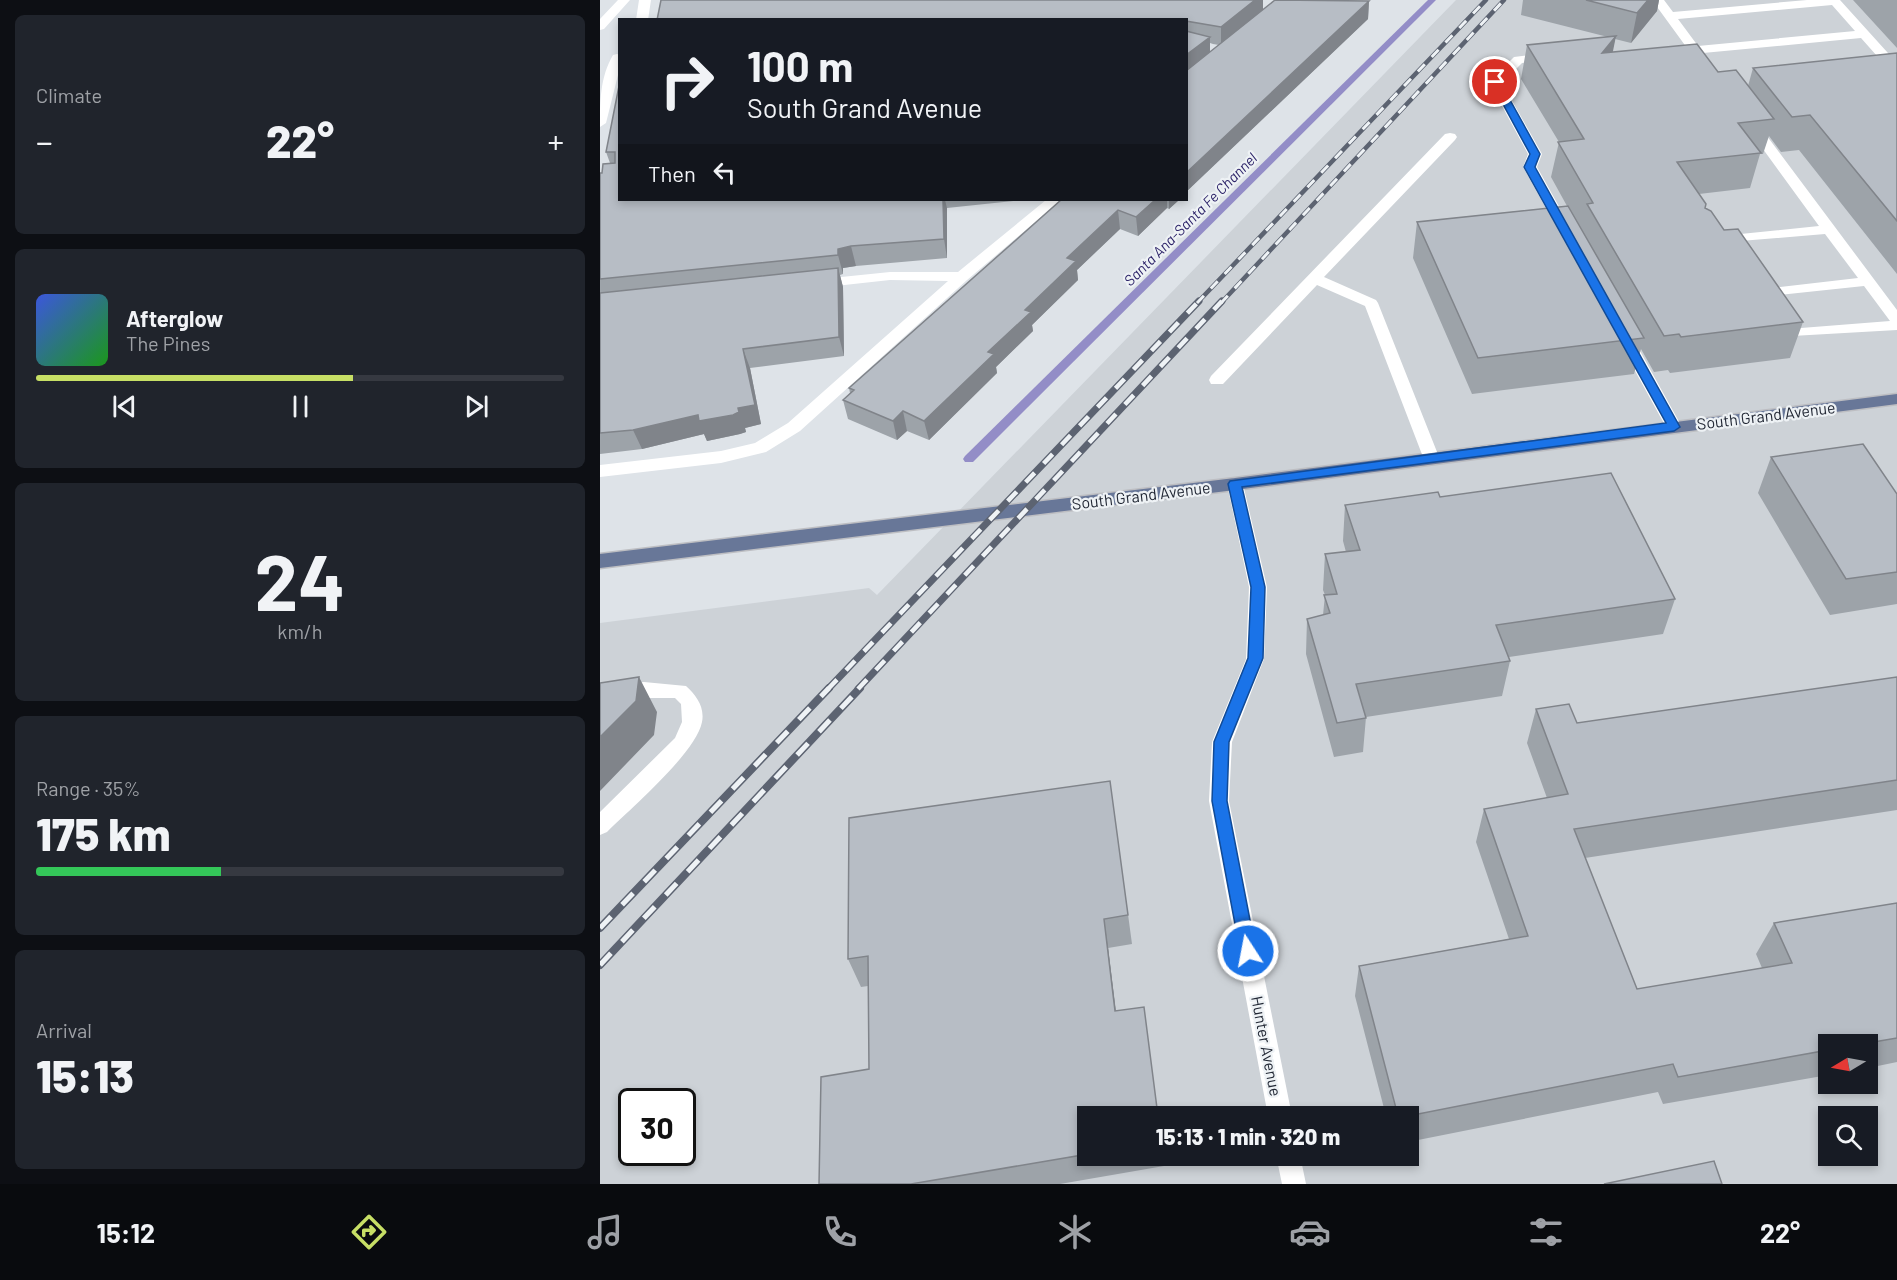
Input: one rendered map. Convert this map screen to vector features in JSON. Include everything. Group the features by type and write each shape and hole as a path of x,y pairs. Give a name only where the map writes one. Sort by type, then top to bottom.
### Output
{"main road":[{"name":"South Grand Avenue","path":"600,561 1235,484 1431,457 1897,399"}],"street":[{"path":"600,26 624,0"},
{"path":"642,18 645,0"},
{"path":"1658,0 1710,69"},
{"path":"1670,15 1834,0 1893,72"},
{"path":"1664,53 1864,34"},
{"path":"1565,55 1518,60 1495,82 1535,154 1530,167 1570,240"},
{"path":"600,58 618,58 612,70 600,123"},
{"path":"1745,116 1897,320"},
{"path":"1217,380 1450,137"},
{"path":"600,471 722,457 760,448 794,427 1053,201"},
{"path":"1704,242 1829,229"},
{"path":"797,285 890,276 962,278"},
{"path":"1313,278 1371,303 1431,457"},
{"path":"1867,281 1769,292 1797,333 1897,325"},
{"path":"1622,333 1674,427"},
{"name":"Hunter Avenue","path":"1235,484 1258,587 1256,658 1222,742 1219,801 1279,1106"},
{"path":"600,695 644,690 679,691 690,701 692,722 682,743 600,826"},
{"path":"1290,1166 1294,1184"}],"shaded area":[{"path":"1456,0 1897,0 1897,1184 600,1184 600,623 869,588 877,595"}],"building":[{"path":"661,0 1255,0 1221,27 1188,21 1188,18 657,18"},
{"path":"1275,0 1369,1 1188,171 1188,69"},
{"path":"1586,0 1648,0 1637,13"},
{"path":"1188,32 1210,37 1188,54"},
{"path":"1616,36 1602,53 1697,44 1718,72 1736,70 1774,119 1738,123 1761,153 1677,162 1706,204 1705,208 1711,211 1724,230 1738,229 1803,322 1681,337 1679,334 1664,336 1587,204 1593,203 1558,142 1584,139 1527,45"},
{"path":"1897,53 1897,221 1810,115 1792,117 1753,68"},
{"path":"618,91 618,201 943,201 944,239 851,246 838,249 838,255 600,279 600,173 602,173 603,164 615,163 615,152 606,152"},
{"path":"1060,201 1154,201 1136,217 1118,210 1067,258 1076,261 1025,310 1031,312 988,352 994,354 924,421 903,411 893,421 843,400 854,390 849,388"},
{"path":"1568,206 1644,338 1478,358 1417,222"},
{"path":"838,268 839,337 743,349 755,405 738,408 739,412 733,415 699,421 698,415 633,430 600,433 600,293"},
{"path":"1863,444 1897,494 1897,572 1846,579 1771,457"},
{"path":"1611,473 1675,599 1496,625 1510,661 1356,684 1366,718 1337,723 1307,619 1330,613 1324,595 1337,594 1325,554 1360,550 1345,505 1438,492 1440,497"},
{"path":"639,677 636,701 600,737 600,683"},
{"path":"1897,677 1897,780 1574,829 1637,989 1792,963 1774,923 1897,903 1897,1038 1878,1041 1878,1034 1818,1034 1818,1052 1678,1077 1673,1064 1419,1114 1419,1106 1395,1106 1359,966 1528,936 1484,809 1568,794 1536,709 1569,704 1577,723"},
{"path":"1110,781 1128,915 1104,919 1115,1011 1144,1007 1157,1106 1077,1106 1077,1156 911,1184 819,1184 821,1077 869,1069 868,956 848,959 849,818"},
{"path":"1714,1161 1722,1184 1604,1184"}],"waterway":[{"name":"Santa Ana-Santa Fe Channel","path":"969,459 1432,0"}],"railway":[{"path":"1197,303 1486,0"},
{"path":"1221,303 1504,0"},
{"path":"828,689 1199,301"},
{"path":"858,689 1222,301"},
{"path":"600,928 829,688"},
{"path":"600,965 860,688"}],"route":[{"path":"1248,951 1219,801 1222,742 1256,658 1258,587 1235,484 1674,427 1530,167 1535,154 1495,82"}]}
